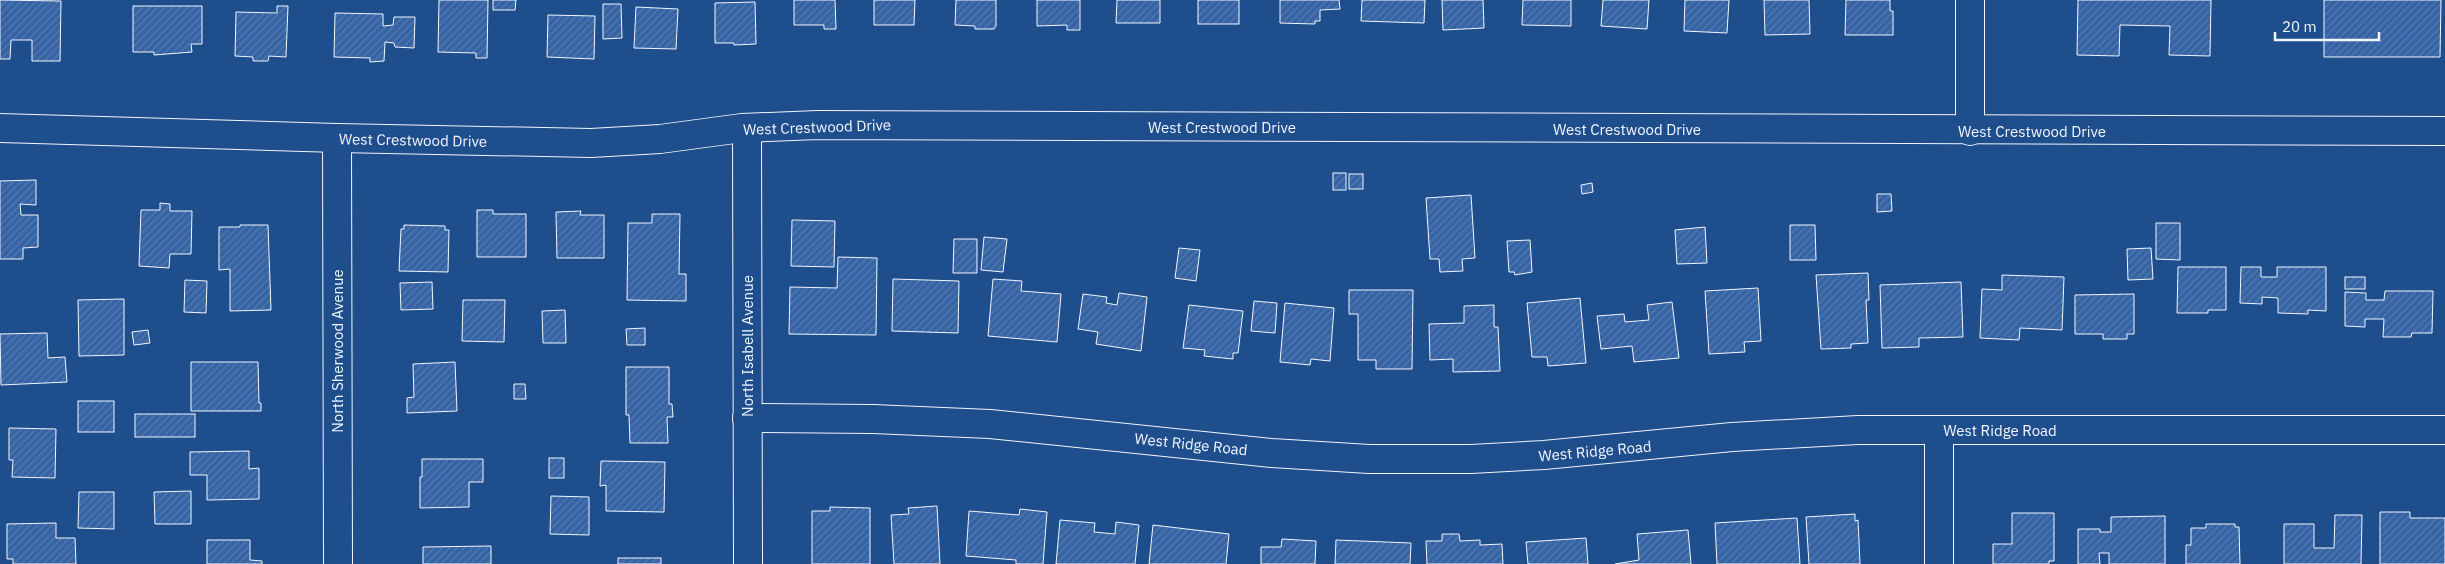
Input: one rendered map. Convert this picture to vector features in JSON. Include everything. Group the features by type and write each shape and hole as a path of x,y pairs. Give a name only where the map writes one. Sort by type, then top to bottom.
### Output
{"street":[{"path":"1970,0 1970,131"},
{"name":"West Crestwood Drive","path":"0,128 591,143 644,140 778,125 1970,131 2445,131"},
{"name":"North Isabell Avenue","path":"747,128 748,564"},
{"name":"North Sherwood Avenue","path":"337,138 338,564"},
{"name":"West Ridge Road","path":"747,418 873,419 990,424 1263,452 1369,459 1471,459 1544,455 1741,437 1858,430 2445,430"},
{"path":"1939,430 1939,564"}],"building":[{"path":"0,0 61,1 60,61 32,61 32,40 11,40 10,59 0,59"},
{"path":"439,0 488,0 487,58 476,58 476,53 438,52"},
{"path":"493,0 516,0 515,10 493,10"},
{"path":"794,0 835,0 836,29 824,29 824,25 794,25"},
{"path":"874,0 915,0 914,25 874,25"},
{"path":"956,0 996,0 996,26 994,29 975,29 975,26 955,25"},
{"path":"1037,0 1080,0 1080,30 1067,30 1067,25 1037,26"},
{"path":"1117,0 1160,0 1160,23 1116,23"},
{"path":"1198,0 1239,0 1239,24 1198,24"},
{"path":"1280,0 1339,0 1340,9 1320,10 1320,21 1315,21 1315,24 1280,23"},
{"path":"1362,0 1425,0 1424,23 1361,21"},
{"path":"1442,0 1483,0 1484,28 1443,30"},
{"path":"1523,0 1571,0 1571,26 1522,25"},
{"path":"1603,0 1649,0 1647,29 1601,26"},
{"path":"1685,0 1729,0 1727,33 1684,31"},
{"path":"1764,0 1809,0 1810,34 1765,35"},
{"path":"1846,0 1890,0 1890,11 1893,11 1893,35 1845,35"},
{"path":"2078,0 2211,0 2210,56 2169,55 2170,26 2120,25 2119,56 2077,55"},
{"path":"2324,0 2441,0 2440,57 2324,57"},
{"path":"755,2 756,44 734,45 734,43 715,43 715,3"},
{"path":"603,4 621,4 622,38 603,39"},
{"path":"133,6 202,6 202,44 191,44 192,52 154,55 154,52 133,52"},
{"path":"277,6 288,6 286,57 269,56 268,61 253,61 253,57 235,56 236,12 277,13"},
{"path":"636,7 678,9 676,49 634,48"},
{"path":"335,13 383,14 383,26 393,25 394,17 415,17 414,48 395,47 394,43 385,42 384,61 370,62 370,58 334,57"},
{"path":"548,15 595,16 594,59 547,57"},
{"path":"1333,173 1346,173 1346,190 1333,190"},
{"path":"1349,174 1363,174 1363,189 1349,189"},
{"path":"36,180 36,205 20,204 21,215 38,215 38,247 23,248 23,259 0,259 0,181"},
{"path":"1592,183 1593,192 1582,194 1581,185"},
{"path":"1877,194 1891,194 1892,211 1877,212"},
{"path":"1471,195 1475,258 1462,259 1463,271 1440,272 1439,259 1430,259 1426,198"},
{"path":"160,203 170,204 170,211 192,211 191,254 170,254 169,268 139,266 141,210 160,210"},
{"path":"477,210 493,210 493,214 526,214 526,257 477,257"},
{"path":"581,211 580,215 604,215 604,258 557,258 556,212"},
{"path":"652,214 680,214 679,274 686,274 686,301 627,300 628,223 652,223"},
{"path":"792,220 835,221 834,267 791,266"},
{"path":"2156,223 2180,223 2180,260 2156,259"},
{"path":"240,225 268,225 271,310 230,311 230,269 219,270 219,227 240,227"},
{"path":"404,225 445,226 445,230 449,230 448,272 399,271 401,229 404,229"},
{"path":"1790,225 1815,225 1816,260 1790,260"},
{"path":"1705,227 1707,263 1677,264 1675,230"},
{"path":"984,237 1007,239 1003,272 981,270"},
{"path":"954,239 977,239 977,273 953,273"},
{"path":"1530,240 1532,272 1515,275 1514,272 1509,272 1507,241"},
{"path":"1179,248 1200,250 1196,281 1175,278"},
{"path":"2151,248 2153,279 2128,280 2127,249"},
{"path":"838,257 877,258 876,335 789,334 790,287 837,288"},
{"path":"2178,267 2226,267 2226,310 2208,310 2208,313 2177,313"},
{"path":"2241,267 2261,267 2261,277 2277,277 2277,267 2326,267 2326,311 2308,310 2308,314 2278,313 2278,298 2262,297 2262,304 2240,303"},
{"path":"1868,273 1869,300 1866,300 1868,343 1851,344 1851,348 1821,349 1816,275"},
{"path":"2002,275 2064,277 2062,330 2020,328 2019,340 1980,338 1982,289 2002,290"},
{"path":"2345,277 2365,277 2365,289 2345,289"},
{"path":"893,279 959,281 958,333 892,331"},
{"path":"993,279 1022,281 1021,291 1061,294 1057,342 988,336"},
{"path":"185,280 207,281 206,313 184,312"},
{"path":"432,282 433,309 401,310 400,283"},
{"path":"1961,282 1963,337 1919,338 1919,347 1882,348 1880,285"},
{"path":"1758,288 1761,341 1744,342 1745,352 1709,354 1705,291"},
{"path":"1349,290 1413,290 1412,369 1376,369 1376,360 1358,360 1358,314 1349,314"},
{"path":"2385,291 2433,291 2432,333 2412,333 2411,337 2383,337 2384,319 2365,319 2365,327 2345,326 2345,292 2366,293 2366,300 2384,300"},
{"path":"1119,293 1147,297 1141,351 1096,344 1098,332 1078,329 1083,294 1107,297 1106,303 1117,305"},
{"path":"2134,294 2134,334 2127,334 2127,339 2103,339 2103,334 2075,334 2075,295"},
{"path":"1580,298 1586,363 1548,366 1547,357 1532,357 1527,303"},
{"path":"124,299 124,355 79,356 78,300"},
{"path":"463,300 505,300 504,342 462,341"},
{"path":"1254,301 1277,303 1275,333 1251,331"},
{"path":"1672,302 1679,358 1634,362 1632,346 1601,349 1597,316 1624,314 1625,322 1649,320 1647,305"},
{"path":"1285,303 1334,308 1330,361 1311,359 1310,365 1280,362"},
{"path":"1189,305 1243,311 1238,353 1233,353 1233,359 1204,356 1205,350 1183,348"},
{"path":"1494,305 1494,327 1498,327 1500,371 1453,372 1453,359 1430,360 1429,324 1464,323 1464,306"},
{"path":"565,310 566,343 543,343 542,311"},
{"path":"645,328 645,345 627,345 626,329"},
{"path":"148,330 150,343 134,345 132,332"},
{"path":"47,333 48,358 65,357 67,382 1,385 0,334"},
{"path":"191,362 258,362 259,403 261,403 261,411 191,411"},
{"path":"455,362 457,411 407,413 407,398 414,397 413,364"},
{"path":"626,367 669,367 669,404 672,404 673,417 667,417 668,443 630,443 629,415 626,415"},
{"path":"514,384 525,384 526,399 514,399"},
{"path":"78,401 114,401 114,432 78,432"},
{"path":"135,414 195,414 195,437 135,437"},
{"path":"9,428 56,429 55,478 12,477 13,460 9,460"},
{"path":"249,451 249,469 259,468 259,499 207,500 207,475 190,475 190,452"},
{"path":"549,458 564,458 564,478 549,478"},
{"path":"422,459 483,459 483,482 469,482 469,507 420,508"},
{"path":"601,461 665,462 664,512 606,511 606,485 600,486"},
{"path":"191,491 191,524 155,524 154,492"},
{"path":"79,492 114,492 114,529 78,528"},
{"path":"551,496 589,497 589,535 550,534"},
{"path":"937,506 940,564 894,564 891,515 909,514 908,508"},
{"path":"830,507 870,508 870,564 812,564 812,511 830,511"},
{"path":"1020,509 1047,512 1043,564 1016,564 1016,560 966,556 969,511 1019,515"},
{"path":"2380,512 2410,512 2410,518 2445,518 2445,564 2380,564"},
{"path":"2012,513 2054,513 2054,561 2049,561 2049,564 1993,564 1993,544 2012,544"},
{"path":"1855,514 1855,521 1858,520 1860,564 1809,564 1806,517"},
{"path":"2335,515 2362,515 2361,564 2284,564 2284,524 2314,524 2314,548 2334,548"},
{"path":"2165,516 2165,564 2109,564 2109,553 2099,553 2100,564 2078,564 2078,529 2100,529 2100,532 2111,532 2111,517"},
{"path":"1797,518 1800,564 1717,564 1715,523"},
{"path":"1060,520 1095,523 1094,532 1115,534 1116,522 1139,525 1135,564 1056,564"},
{"path":"56,523 56,538 75,538 76,564 13,564 13,559 7,559 7,524"},
{"path":"2206,524 2235,524 2235,527 2239,527 2240,564 2186,564 2186,545 2191,545 2191,528 2206,528"},
{"path":"1153,525 1229,534 1226,564 1149,564"},
{"path":"1688,530 1691,564 1615,564 1639,560 1637,534"},
{"path":"1442,534 1459,534 1460,541 1480,540 1480,545 1502,544 1503,564 1427,564 1426,541 1442,541"},
{"path":"1586,538 1588,564 1528,564 1526,542"},
{"path":"1282,539 1316,541 1315,564 1261,564 1261,547 1281,547"},
{"path":"207,540 250,540 250,560 262,561 262,564 207,564"},
{"path":"1336,540 1411,543 1410,564 1335,564"},
{"path":"491,546 491,564 423,564 423,547"},
{"path":"618,558 661,558 661,564 618,564"}]}
